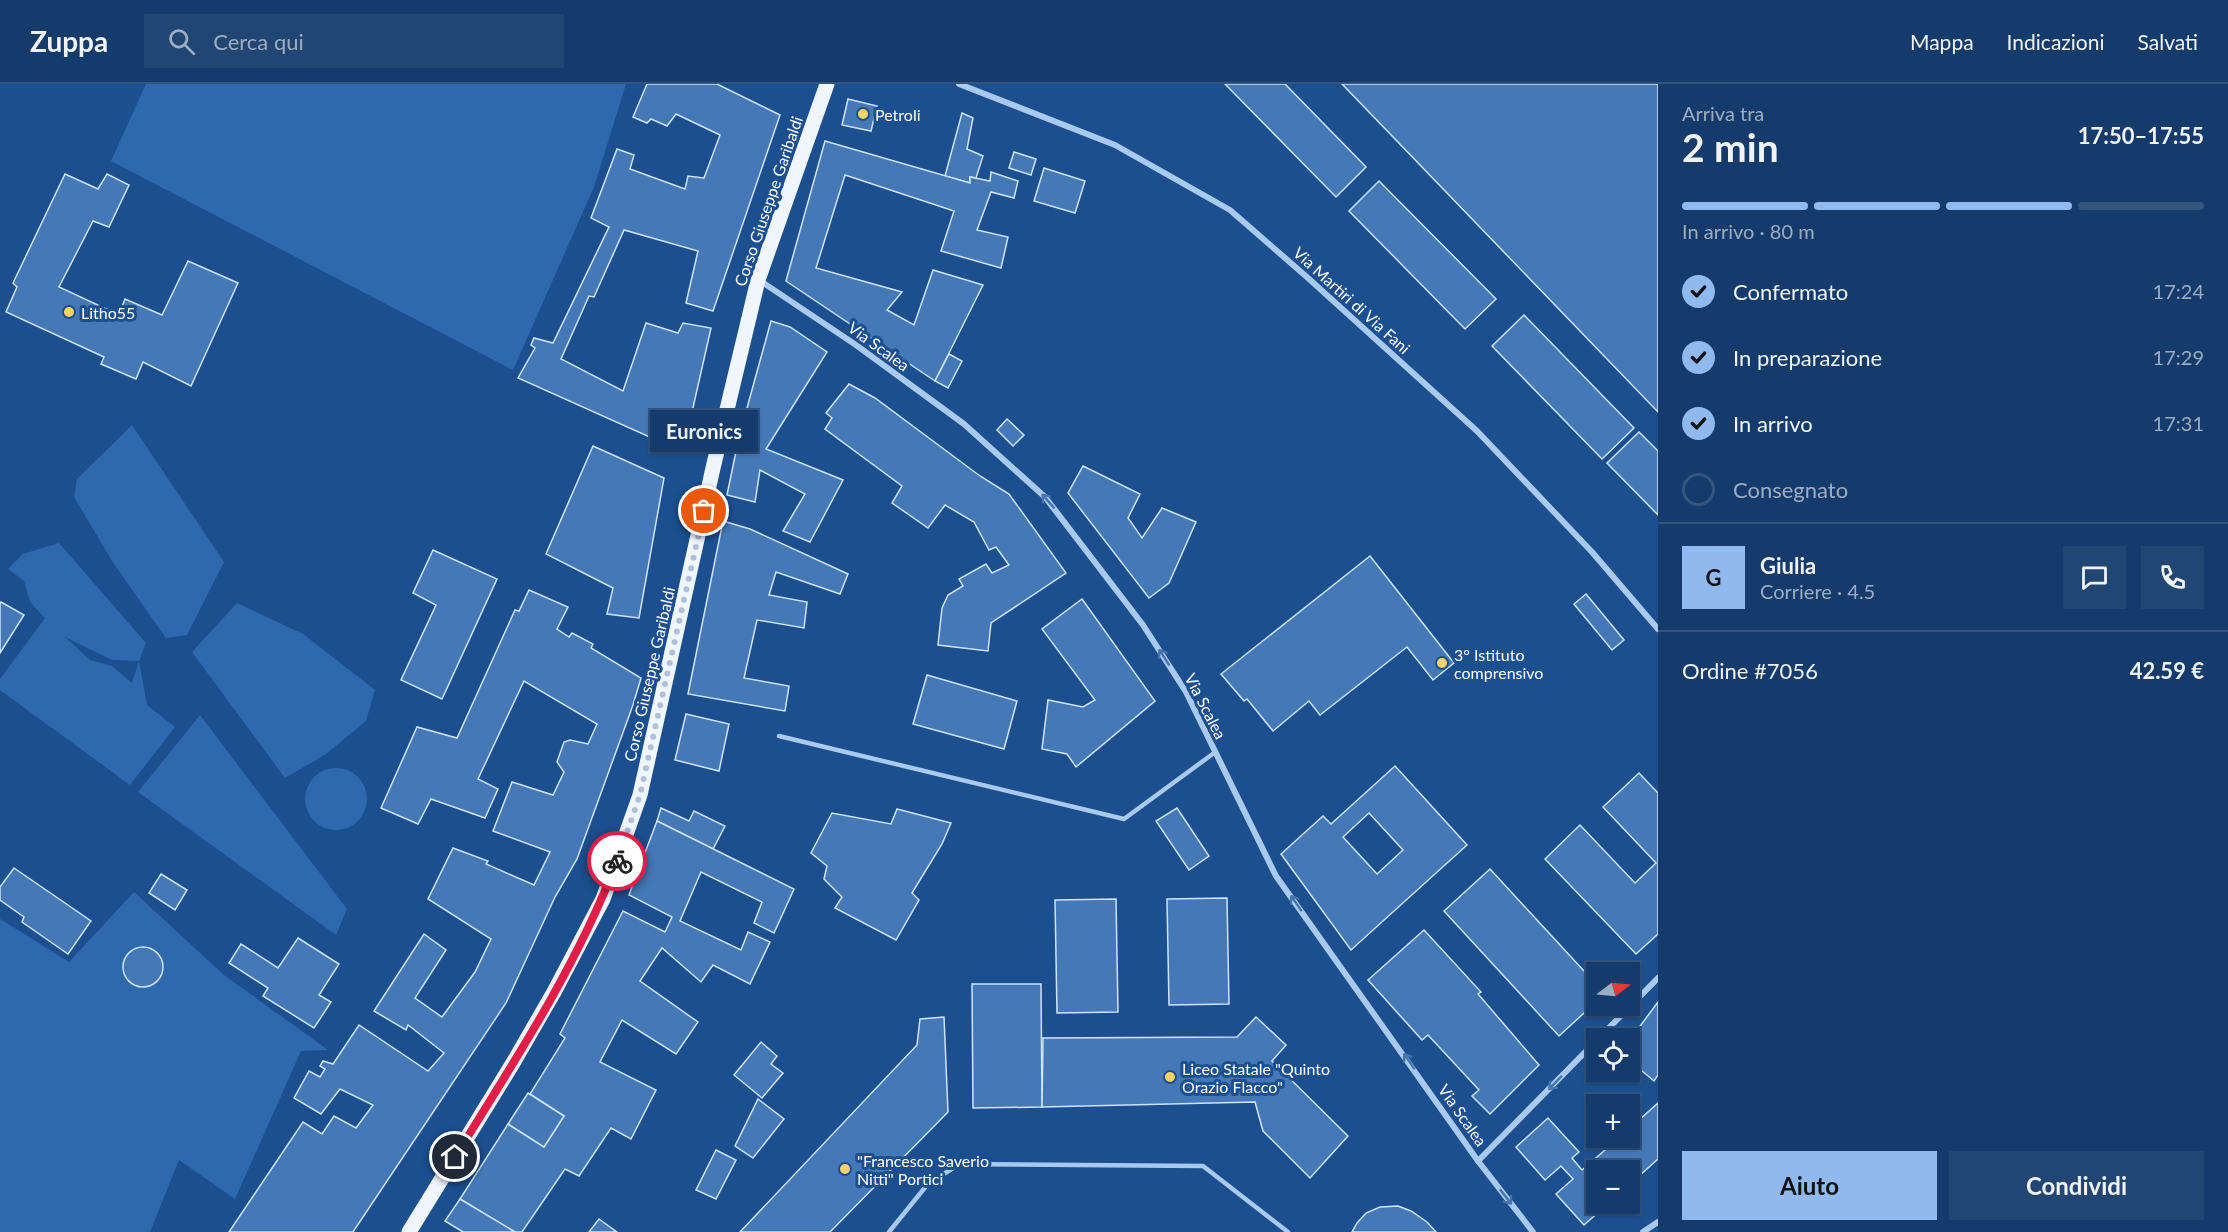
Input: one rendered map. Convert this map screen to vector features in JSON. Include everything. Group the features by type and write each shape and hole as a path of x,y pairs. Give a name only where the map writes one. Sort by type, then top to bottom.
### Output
{"main road":[{"name":"Corso Giuseppe Garibaldi","path":"409,1232 554,992 603,899 623,847 640,795 710,480 758,280 826,84"}],"street":[{"name":"Via Martiri di Via Fani","path":"960,84 1115,145 1230,210 1477,431 1592,552 1658,629"},
{"name":"Via Scalea","path":"758,280 856,345 964,424 1045,497 1143,625 1186,692 1276,876 1478,1161 1533,1232"},
{"path":"1610,1028 1658,978"},
{"path":"1478,1161 1586,1052"},
{"path":"1643,1232 1658,1222"}],"lane":[{"path":"779,736 1124,819 1215,753"},
{"path":"889,1232 927,1185 959,1164 1203,1166 1288,1232"}],"shaded area":[{"path":"146,84 626,84 594,187 513,370 111,161"},
{"path":"132,425 224,562 187,635 166,638 114,564 74,497 77,479"},
{"path":"59,543 146,643 139,661 147,705 175,727 130,785 0,690 0,679 45,618 30,602 24,581 8,569 23,554","holes":["65,637 112,660 139,661 132,683 112,666 90,660"]},
{"path":"237,603 303,634 375,690 366,721 326,754 285,778 192,652"},
{"path":"200,715 347,909 336,935 138,792"},
{"path":"330,768 342,768 358,777 365,787 367,799 365,811 358,821 342,830 330,830 319,825 310,816 305,805 305,793 310,782 319,773"},
{"path":"134,892 224,975 328,1050 301,1051 235,1199 179,1160 150,1232 0,1232 0,919 69,962"}],"building":[{"path":"647,84 717,84 780,115 713,311 686,303 698,251 624,230 594,297 589,296 561,359 623,391 646,323 678,333 683,323 711,328 683,452 518,378 535,348 531,345 534,338 553,343 609,227 591,218 617,149 634,155 630,169 685,189 688,176 704,178 720,135 676,114 667,126 651,119 647,123 633,117"},
{"path":"1225,84 1285,84 1366,167 1336,197"},
{"path":"1342,84 1658,84 1658,412"},
{"path":"848,99 877,106 871,131 842,125"},
{"path":"962,113 973,118 967,149 983,156 976,178 970,177 970,183 945,176"},
{"path":"825,141 970,183 970,177 990,181 991,172 1018,181 1014,198 991,192 977,230 1008,237 1001,268 941,251 954,211 845,175 816,268 902,292 887,310 914,325 933,270 983,285 935,381 786,281"},
{"path":"1014,152 1036,159 1031,175 1009,168"},
{"path":"1044,168 1085,181 1075,213 1034,201"},
{"path":"65,174 98,189 107,174 129,185 109,227 93,221 59,287 119,315 125,299 162,315 188,261 238,283 191,386 143,362 136,379 101,364 104,357 6,312 17,287 13,283"},
{"path":"1379,181 1496,299 1465,329 1349,211"},
{"path":"1524,315 1634,428 1602,459 1492,346"},
{"path":"771,321 790,327 827,352 766,449 843,480 810,542 783,531 805,494 760,470 755,502 727,495 739,437"},
{"path":"949,354 962,361 948,388 935,381"},
{"path":"849,384 875,398 980,476 1009,494 1066,573 991,623 988,651 938,645 942,608 948,595 963,586 959,579 986,564 992,573 1009,565 996,547 989,550 974,522 945,505 928,528 892,503 902,486 825,429 832,418 826,413"},
{"path":"1007,419 1024,435 1013,446 997,430"},
{"path":"1639,432 1658,451 1658,515 1607,463"},
{"path":"593,446 664,478 639,618 607,614 613,588 546,554"},
{"path":"1083,466 1140,494 1128,518 1142,538 1162,508 1196,522 1169,583 1149,598 1068,493"},
{"path":"723,521 750,529 848,574 840,594 776,572 769,595 807,602 804,628 757,620 744,678 789,686 785,711 688,694"},
{"path":"433,550 497,579 442,699 401,680 436,605 413,593"},
{"path":"1370,556 1454,663 1433,680 1407,647 1320,715 1309,701 1273,731 1247,699 1244,701 1221,674"},
{"path":"529,590 568,607 557,629 569,637 572,633 593,644 591,648 641,678 577,859 555,897 506,1003 353,1232 229,1232 303,1122 322,1134 334,1116 356,1128 373,1105 340,1089 321,1114 294,1098 309,1071 320,1077 325,1069 320,1066 323,1061 333,1064 359,1025 428,1071 444,1053 408,1025 406,1030 374,1011 424,934 446,950 415,998 442,1017 475,972 491,939 428,899 453,848 488,861 486,864 534,885 550,852 493,831 512,782 553,795 564,772 557,762 564,742 570,740 588,744 597,724 524,681 478,779 498,789 485,818 431,799 418,824 381,808 417,727 457,738 515,610 519,611"},
{"path":"1586,594 1624,640 1612,650 1574,604"},
{"path":"1082,599 1155,701 1076,767 1067,754 1042,749 1048,700 1083,707 1095,700 1042,629"},
{"path":"1,602 24,615 0,653 0,604"},
{"path":"927,675 1017,701 1004,749 913,724"},
{"path":"686,714 729,724 719,771 675,760"},
{"path":"1395,766 1467,845 1351,950 1281,854 1323,816 1331,824","holes":["1369,813 1403,850 1377,874 1343,837"]},
{"path":"1639,773 1658,793 1658,934 1636,954 1545,859 1580,825 1635,883 1656,863 1603,807"},
{"path":"661,808 689,821 694,811 725,826 713,849 657,821"},
{"path":"1177,808 1209,856 1189,870 1156,821"},
{"path":"897,809 951,823 942,844 912,893 919,900 896,940 835,908 842,897 824,879 827,866 811,853 832,813 891,824"},
{"path":"657,821 794,889 774,933 754,923 762,902 701,872 680,921 741,950 748,932 770,942 750,984 713,965 701,982 662,948 640,981 698,1022 676,1054 622,1020 600,1062 656,1090 631,1139 611,1128 579,1176 565,1169 522,1232 515,1232 460,1199 508,1124 544,1147 564,1116 530,1094 565,1038 560,1034 623,911 665,932 672,917 629,895"},
{"path":"14,868 91,921 68,954 22,922 24,917 0,900 0,887"},
{"path":"1490,869 1586,973 1586,1011 1559,1036 1444,911"},
{"path":"161,874 187,890 175,910 149,893"},
{"path":"1227,898 1229,1004 1169,1005 1167,899"},
{"path":"1116,899 1118,1012 1057,1013 1055,900"},
{"path":"1424,930 1481,992 1478,994 1539,1065 1490,1114 1472,1096 1479,1090 1428,1035 1422,1040 1368,980"},
{"path":"298,938 339,964 319,995 331,1002 314,1028 263,996 268,988 229,963 241,944 278,968"},
{"path":"143,947 157,953 163,967 157,981 143,987 129,981 123,967 129,953"},
{"path":"972,984 1041,984 1042,1107 973,1108"},
{"path":"1658,1002 1658,1075 1654,1081 1640,1069 1639,1028"},
{"path":"944,1017 948,1112 830,1232 740,1232 917,1045 920,1019"},
{"path":"1256,1017 1286,1045 1272,1061 1348,1136 1310,1178 1263,1131 1255,1102 1042,1107 1043,1038 1237,1037"},
{"path":"761,1042 777,1056 771,1064 783,1073 762,1098 734,1075"},
{"path":"528,1093 564,1116 544,1147 508,1124"},
{"path":"758,1099 784,1119 753,1158 735,1146"},
{"path":"1658,1103 1658,1159 1640,1175 1640,1160 1594,1160 1607,1148 1640,1148 1640,1119"},
{"path":"1548,1118 1579,1152 1572,1158 1582,1170 1586,1167 1586,1214 1596,1214 1584,1225 1556,1194 1573,1179 1561,1166 1545,1180 1516,1147"},
{"path":"716,1150 736,1160 716,1199 696,1190"},
{"path":"460,1199 515,1232 463,1232 445,1221"},
{"path":"1398,1206 1411,1211 1427,1222 1436,1232 1352,1232 1366,1213 1380,1207"},
{"path":"599,1219 617,1232 589,1232"}],"way so far":[{"path":"617,861 640,795 704,511"}],"place":[{"name":"Petroli","path":"863,114"},
{"name":"Litho55","path":"69,312"},
{"name":"Euronics","path":"704,511"},
{"name":"3° Istituto comprensivo","path":"1442,663"},
{"name":"Liceo Statale \"Quinto Orazio Flacco\"","path":"1170,1077"},
{"name":"\"Francesco Saverio Nitti\" Portici","path":"845,1169"}],"route":[{"path":"455,1157 554,992 603,899 617,861"}]}
